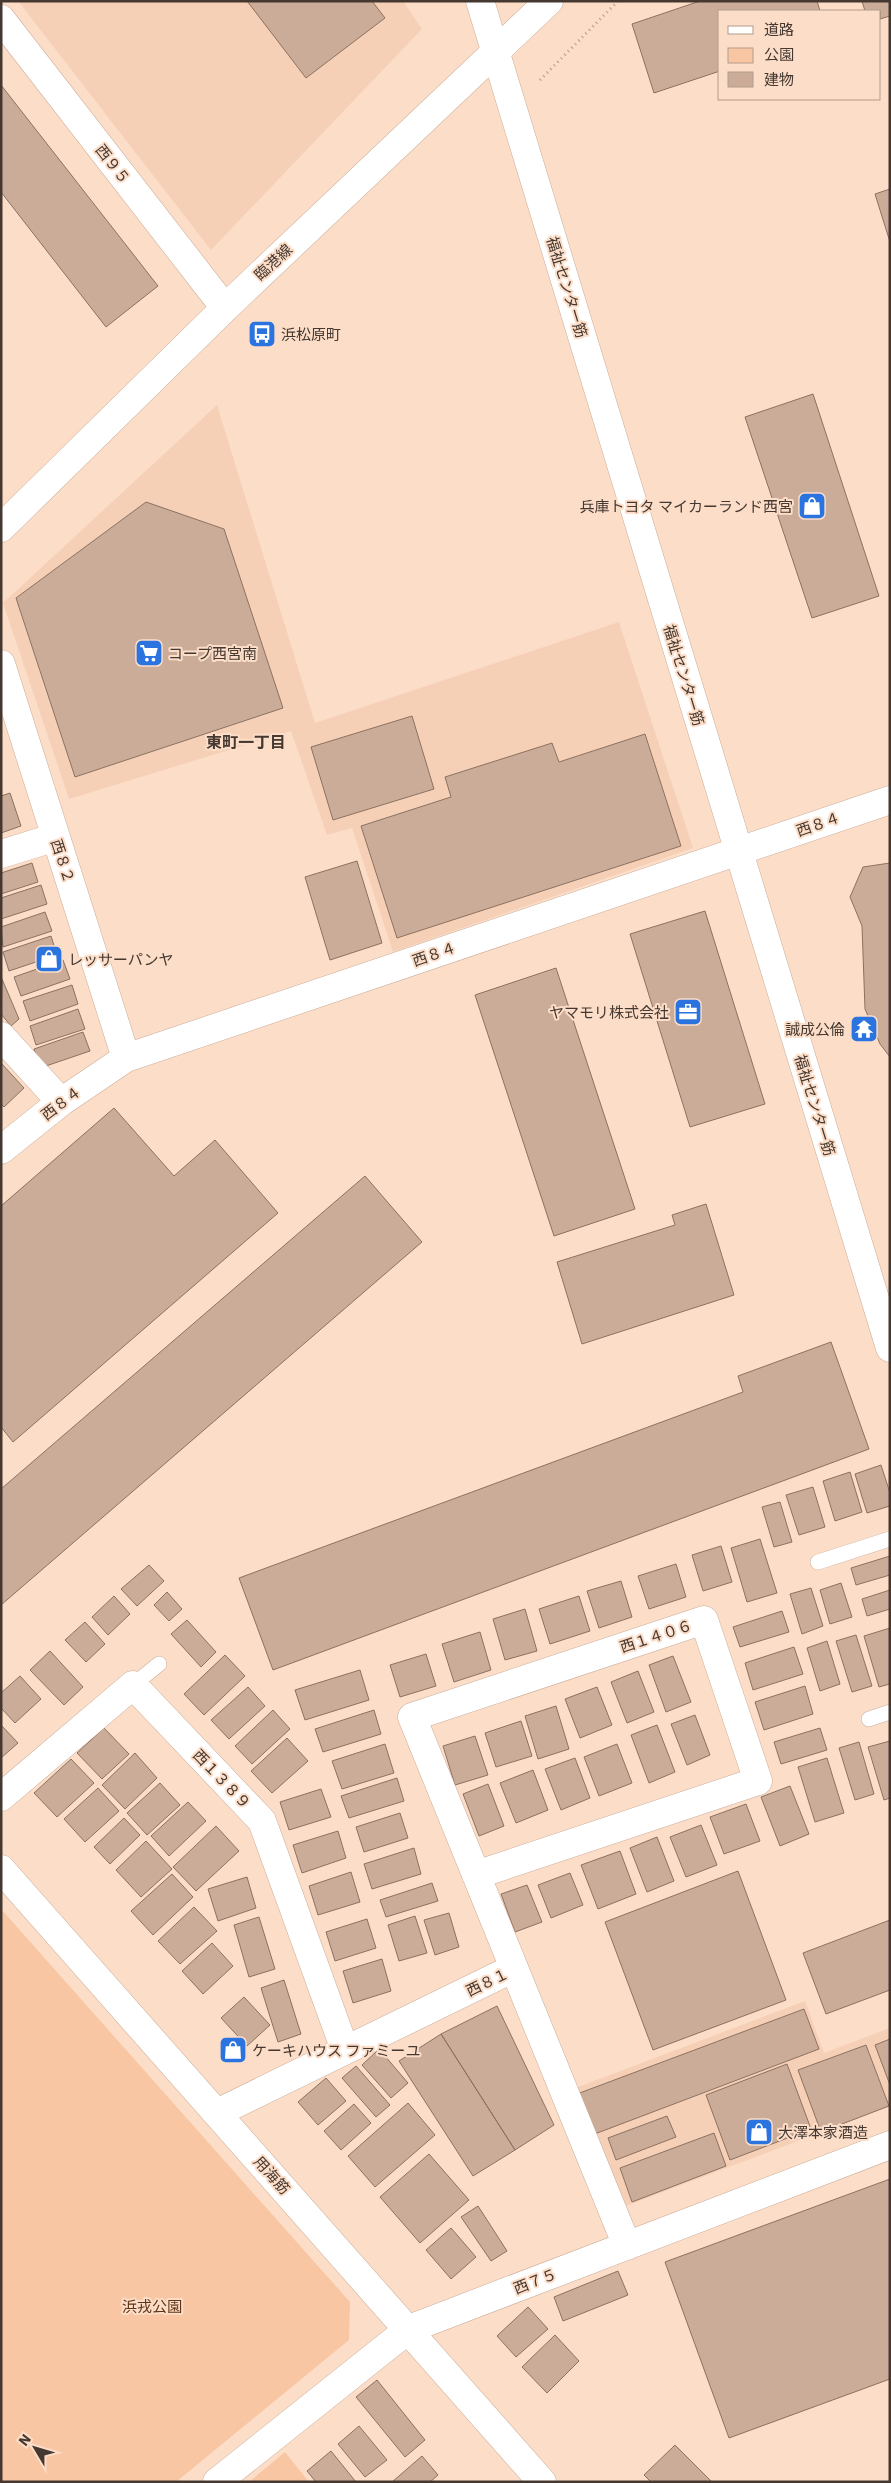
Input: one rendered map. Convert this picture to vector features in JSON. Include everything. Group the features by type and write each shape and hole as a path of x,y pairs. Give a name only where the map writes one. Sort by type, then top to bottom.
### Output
{"street":[{"name":"福祉センター筋","path":"480,1 737,851 890,1348"},
{"name":"臨港線","path":"1,528 225,308 549,1"},
{"name":"西９５","path":"1,19 225,308"},
{"name":"西８２","path":"1,664 126,1058"},
{"name":"西８４","path":"1,1150 61,1102 126,1058 890,800"},
{"path":"1,854 56,837"},
{"path":"1,1036 61,1102"},
{"name":"西１４０６","path":"476,1874 758,1781 704,1620 412,1717 514,1968"},
{"path":"1,1797 133,1686"},
{"name":"西１３８９","path":"133,1686 262,1821 345,2050"},
{"name":"用海筋","path":"1,1869 409,2329 542,2482"},
{"name":"西８１","path":"217,2113 514,1968 627,2246"},
{"name":"西７５","path":"217,2482 409,2329 890,2145"}],"lane":[{"path":"818,1562 890,1538"},
{"path":"133,1686 159,1664"},
{"path":"869,1719 890,1712"}],"path":[{"path":"513,108 618,1"}],"shaded area":[{"path":"18,1 403,1 422,29 211,250"},
{"path":"217,405 315,723 619,622 693,848 393,952 352,828 327,835 291,731 69,799 3,603"},
{"name":"大澤本家酒造","path":"805,2001 824,2053 890,2028 890,2106 618,2209 573,2089"}],"green space":[{"name":"浜戎公園","path":"1,1909 350,2302 349,2340 176,2482 1,2482"},
{"path":"285,2452 309,2482 249,2482"}],"building":[{"path":"247,1 372,1 385,18 306,78"},
{"path":"700,1 817,1 820,10 718,10 718,72 654,93 632,24"},
{"path":"862,1 890,1 890,16 881,19 881,10 865,10"},
{"path":"1,85 158,286 106,327 1,192"},
{"path":"890,189 890,242 875,194"},
{"name":"兵庫トヨタ マイカーランド西宮","path":"813,394 879,596 812,618 745,417"},
{"name":"コープ西宮南","path":"146,502 224,529 283,708 75,777 16,598"},
{"path":"412,716 434,789 333,820 311,747"},
{"path":"645,734 681,846 397,938 361,826 451,797 445,777 552,743 559,762"},
{"path":"10,793 21,826 1,833 1,796"},
{"path":"357,861 382,943 330,960 305,877"},
{"path":"32,863 38,882 1,894 1,873"},
{"path":"890,863 890,1057 880,1044 865,1009 862,926 850,897 863,867"},
{"path":"41,885 47,904 1,919 1,898"},
{"path":"705,911 765,1104 690,1127 630,934"},
{"path":"45,912 52,931 3,947 1,927"},
{"path":"51,936 57,955 9,971 3,952"},
{"path":"63,960 70,979 21,996 14,977"},
{"path":"556,968 635,1209 554,1236 475,995"},
{"path":"2,979 19,1019 11,1026 1,1014"},
{"path":"72,985 78,1004 30,1021 23,1001"},
{"path":"78,1009 85,1029 36,1045 30,1026"},
{"path":"83,1032 90,1051 40,1068 34,1049"},
{"path":"1,1063 24,1088 4,1107 1,1104"},
{"path":"114,1108 174,1176 215,1140 278,1213 13,1442 1,1427 1,1206"},
{"path":"365,1176 422,1242 1,1605 1,1489"},
{"path":"706,1204 734,1295 582,1344 557,1262 675,1225 672,1215"},
{"path":"831,1342 869,1449 273,1670 239,1578 743,1392 738,1376"},
{"path":"881,1465 890,1493 890,1506 867,1513 855,1474"},
{"path":"850,1472 862,1512 835,1521 823,1481"},
{"path":"813,1487 825,1527 799,1535 786,1495"},
{"path":"780,1502 792,1542 774,1547 762,1507"},
{"path":"760,1539 777,1593 747,1602 731,1548"},
{"path":"721,1546 732,1582 703,1591 692,1555"},
{"path":"890,1556 890,1575 856,1585 851,1568"},
{"path":"676,1564 686,1597 649,1609 638,1576"},
{"path":"149,1565 164,1581 137,1606 121,1589"},
{"path":"621,1581 632,1617 599,1628 587,1591"},
{"path":"841,1583 852,1617 830,1624 820,1590"},
{"path":"811,1588 823,1626 802,1634 790,1594"},
{"path":"890,1590 890,1609 867,1616 862,1599"},
{"path":"167,1592 182,1609 169,1621 154,1605"},
{"path":"114,1596 130,1614 108,1635 92,1617"},
{"path":"579,1596 590,1631 550,1644 539,1609"},
{"path":"525,1609 537,1651 505,1660 493,1619"},
{"path":"782,1611 789,1632 740,1647 733,1627"},
{"path":"187,1620 216,1652 201,1667 171,1634"},
{"path":"85,1622 105,1644 86,1662 65,1640"},
{"path":"890,1628 890,1684 879,1687 864,1636"},
{"path":"480,1632 491,1670 454,1682 442,1644"},
{"path":"856,1635 872,1686 852,1692 836,1641"},
{"path":"827,1641 840,1684 820,1691 807,1648"},
{"path":"794,1647 803,1674 753,1690 745,1663"},
{"path":"50,1651 83,1687 64,1705 30,1670"},
{"path":"426,1654 436,1686 400,1697 390,1665"},
{"path":"225,1655 245,1676 204,1715 184,1694"},
{"path":"673,1656 691,1702 666,1712 649,1665"},
{"path":"360,1670 369,1700 305,1720 295,1690"},
{"path":"638,1671 654,1712 627,1723 611,1682"},
{"path":"20,1676 41,1699 15,1723 1,1708 1,1693"},
{"path":"805,1686 813,1714 764,1730 755,1702"},
{"path":"248,1687 265,1706 229,1739 211,1720"},
{"path":"597,1687 612,1725 580,1738 565,1699"},
{"path":"556,1706 569,1749 538,1759 525,1716"},
{"path":"273,1710 290,1729 252,1764 235,1746"},
{"path":"374,1710 381,1734 323,1752 315,1729"},
{"path":"695,1715 710,1755 687,1765 671,1724"},
{"path":"521,1721 532,1756 496,1767 485,1733"},
{"path":"1,1725 18,1743 1,1758"},
{"path":"657,1725 675,1772 649,1783 631,1735"},
{"path":"104,1728 129,1754 102,1779 77,1753"},
{"path":"820,1728 827,1750 781,1764 774,1742"},
{"path":"475,1736 488,1775 455,1785 443,1746"},
{"path":"287,1738 308,1761 272,1793 251,1771"},
{"path":"890,1741 890,1798 884,1800 868,1747"},
{"path":"859,1742 874,1794 855,1800 839,1748"},
{"path":"385,1744 394,1773 342,1789 332,1761"},
{"path":"617,1744 632,1783 599,1796 584,1757"},
{"path":"135,1753 157,1778 125,1809 102,1785"},
{"path":"575,1758 590,1798 561,1810 545,1769"},
{"path":"827,1758 844,1813 815,1822 798,1767"},
{"path":"71,1759 94,1783 57,1817 34,1793"},
{"path":"533,1770 548,1810 516,1823 500,1783"},
{"path":"397,1778 404,1801 349,1818 341,1796"},
{"path":"160,1783 180,1805 147,1835 127,1813"},
{"path":"488,1784 504,1826 479,1836 463,1794"},
{"path":"790,1786 809,1834 780,1846 761,1797"},
{"path":"98,1788 119,1811 85,1842 64,1819"},
{"path":"321,1789 331,1817 289,1830 280,1802"},
{"path":"188,1802 206,1821 169,1856 151,1836"},
{"path":"746,1804 760,1841 724,1854 710,1817"},
{"path":"400,1813 408,1838 364,1852 356,1827"},
{"path":"124,1818 140,1835 110,1864 94,1847"},
{"path":"701,1825 717,1865 686,1877 670,1837"},
{"path":"216,1826 239,1851 196,1891 173,1867"},
{"path":"338,1831 346,1858 302,1873 293,1845"},
{"path":"657,1837 674,1881 647,1892 630,1848"},
{"path":"146,1841 172,1869 141,1897 116,1870"},
{"path":"414,1848 421,1874 372,1889 364,1864"},
{"path":"620,1851 636,1894 598,1909 581,1865"},
{"path":"738,1871 786,2000 653,2050 605,1922"},
{"path":"351,1872 360,1902 318,1915 309,1886"},
{"path":"570,1873 583,1905 551,1918 538,1885"},
{"path":"172,1874 193,1897 153,1935 131,1911"},
{"path":"247,1877 256,1908 218,1921 208,1889"},
{"path":"432,1883 438,1901 386,1917 380,1900"},
{"path":"527,1885 542,1922 515,1932 501,1894"},
{"path":"194,1907 217,1931 180,1964 158,1941"},
{"path":"449,1913 459,1947 435,1955 424,1920"},
{"path":"415,1916 427,1953 399,1961 388,1925"},
{"path":"259,1917 275,1969 249,1977 234,1925"},
{"path":"367,1919 376,1948 335,1961 326,1932"},
{"path":"890,1920 890,1990 826,2014 803,1953"},
{"path":"212,1943 233,1966 203,1994 182,1971"},
{"path":"382,1959 391,1991 353,2003 343,1971"},
{"path":"284,1980 301,2034 278,2042 261,1988"},
{"path":"244,1997 270,2025 247,2046 221,2018"},
{"path":"497,2006 554,2125 515,2150 441,2034"},
{"path":"804,2009 819,2049 592,2135 577,2094"},
{"path":"441,2034 515,2150 473,2176 399,2061"},
{"path":"890,2039 890,2085 875,2045"},
{"path":"866,2045 889,2106 821,2132 798,2070"},
{"path":"379,2049 408,2083 391,2098 362,2065"},
{"path":"787,2064 811,2129 730,2160 706,2095"},
{"path":"356,2066 390,2105 376,2117 342,2078"},
{"path":"326,2078 346,2101 318,2125 298,2102"},
{"path":"408,2103 435,2135 375,2187 348,2156"},
{"path":"354,2104 371,2123 341,2150 324,2131"},
{"path":"667,2116 676,2137 616,2160 608,2138"},
{"path":"714,2133 726,2166 632,2202 620,2168"},
{"path":"429,2154 469,2200 420,2243 380,2197"},
{"path":"890,2179 890,2379 729,2438 665,2262"},
{"path":"478,2206 507,2251 491,2261 461,2217"},
{"path":"451,2228 476,2257 451,2279 426,2250"},
{"path":"618,2271 628,2295 563,2321 554,2297"},
{"path":"528,2307 548,2329 516,2357 497,2336"},
{"path":"555,2335 579,2361 547,2393 522,2367"},
{"path":"377,2380 425,2440 405,2457 356,2397"},
{"path":"359,2426 387,2460 365,2477 338,2444"},
{"path":"675,2445 712,2482 651,2482 644,2475"},
{"path":"331,2451 356,2482 316,2482 307,2471"},
{"path":"422,2456 438,2475 430,2482 392,2482"}],"place":[{"name":"浜松原町","path":"262,334"},
{"name":"兵庫トヨタ マイカーランド西宮","path":"812,506"},
{"name":"コープ西宮南","path":"149,653"},
{"name":"レッサーパンヤ","path":"49,959"},
{"name":"ヤマモリ株式会社","path":"688,1012"},
{"name":"誠成公倫","path":"864,1029"},
{"name":"ケーキハウス ファミーユ","path":"233,2050"},
{"name":"大澤本家酒造","path":"759,2132"}],"district":[{"name":"東町一丁目","path":"246,742"}]}
